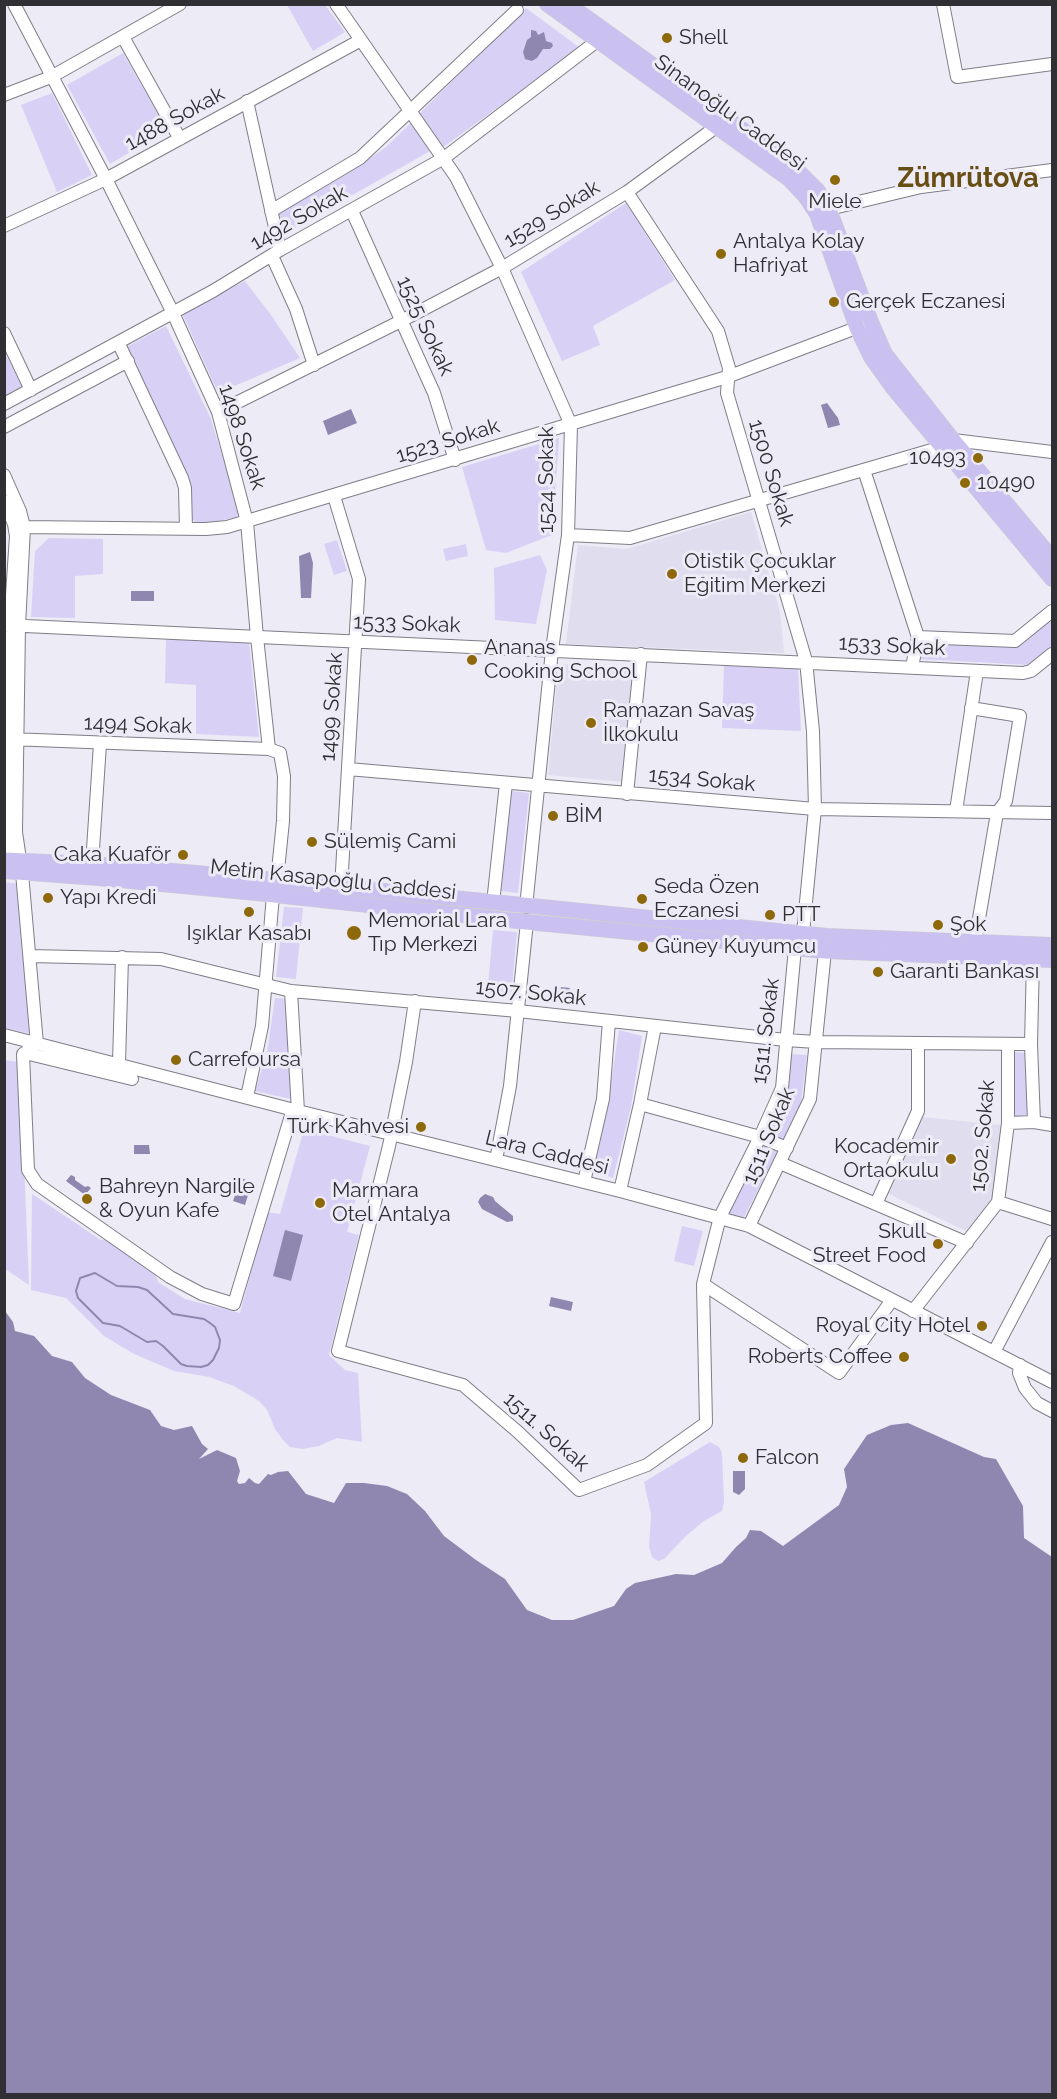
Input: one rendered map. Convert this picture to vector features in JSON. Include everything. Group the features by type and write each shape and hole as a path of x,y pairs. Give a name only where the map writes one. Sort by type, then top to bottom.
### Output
{"main road":[{"name":"Si̇nanoğlu Caddesi","path":"547,4 789,179 805,196 817,214 864,325 948,444 1053,579"},
{"name":"Si̇nanoğlu Caddesi","path":"568,4 793,166 818,190 829,209 864,325"},
{"name":"Si̇nanoğlu Caddesi","path":"948,444 1053,558"},
{"name":"Metin Kasapoğlu Caddesi","path":"11,866 92,864 275,888 526,914 825,951 1053,960"},
{"name":"Metin Kasapoğlu Caddesi","path":"11,866 98,878 275,888 341,888 493,903 526,914 803,933 1053,945"}],"street":[{"name":"1498 Sokak","path":"14,4 106,179 173,313 218,412 247,522 269,749 280,753 284,776 283,821 275,888"},
{"path":"4,94 51,76 180,4"},
{"name":"1524 Sokak","path":"336,4 456,177 502,268 571,425 568,535 552,650 510,1086 496,1160"},
{"path":"943,4 957,77 1053,64"},
{"path":"271,212 360,158 517,10"},
{"path":"123,37 180,139"},
{"name":"1488 Sokak","path":"4,226 106,179 361,40"},
{"name":"1492 Sokak","path":"4,404 119,344 444,158 597,41"},
{"path":"247,101 271,212 276,253 314,365"},
{"name":"1529 Sokak","path":"218,412 502,268 627,192 716,127"},
{"path":"829,209 921,187 1053,170"},
{"name":"1500 Sokak","path":"627,192 718,331 728,361 727,393 806,661 814,741 815,809 803,933"},
{"name":"1525 Sokak","path":"352,211 434,393 455,460"},
{"name":"1523 Sokak","path":"24,527 186,529 227,527 727,377 864,325"},
{"path":"4,333 31,390"},
{"path":"119,344 182,478 185,488 186,529"},
{"path":"4,427 128,361"},
{"path":"568,535 630,538 948,444 1053,452"},
{"path":"864,470 918,637 912,667"},
{"path":"4,475 20,511 24,527 11,625"},
{"name":"1499 Sokak","path":"334,496 358,575 341,888"},
{"path":"4,501 11,515 16,536 11,625 9,739 16,832 11,866 30,956 30,1046 23,1054 28,1170 37,1184 170,1277 202,1294 234,1304 296,1110 291,991"},
{"path":"918,637 1015,641 1053,611"},
{"name":"1533 Sokak","path":"11,625 977,670 1031,671 1053,654"},
{"path":"627,794 641,654"},
{"path":"956,811 977,670"},
{"path":"971,708 1020,716 1006,801 998,813 975,942"},
{"name":"1494 Sokak","path":"9,739 269,749"},
{"path":"92,864 100,744"},
{"name":"1534 Sokak","path":"348,769 815,809 1053,813"},
{"path":"493,903 506,783"},
{"path":"247,1098 262,1026 275,888"},
{"name":"1511. Sokak","path":"391,1134 338,1351 463,1385 518,1432 579,1490 648,1465 706,1423 703,1284 720,1217 782,1088 795,948"},
{"name":"1511 Sokak","path":"749,1226 810,1099 825,951"},
{"name":"1507. Sokak","path":"30,956 160,959 291,991 518,1011 786,1040 1031,1044"},
{"path":"119,1064 122,957"},
{"path":"1033,959 1031,1044 1034,1122"},
{"path":"391,1134 406,1062 415,1001"},
{"path":"584,1182 603,1100 609,1021"},
{"path":"620,1191 656,1026"},
{"name":"Lara Caddesi","path":"4,1035 30,1046 119,1064 749,1226 1053,1382"},
{"path":"876,1204 918,1111 918,1043"},
{"name":"1502. Sokak","path":"913,1311 998,1202 1008,1123 1008,1044"},
{"path":"30,1046 132,1079"},
{"path":"640,1104 760,1137 787,1148"},
{"path":"1008,1123 1034,1122 1053,1125"},
{"path":"780,1162 967,1243"},
{"path":"998,1202 1053,1219"},
{"path":"994,1352 1053,1242"},
{"path":"703,1284 839,1373 892,1300"},
{"path":"1020,1365 1019,1373 1025,1389 1037,1403 1053,1412"}],"shaded area":[{"path":"287,5 325,5 345,32 313,51"},
{"path":"526,8 580,48 442,148 419,114"},
{"path":"531,30 536,31 538,35 544,32 546,41 552,43 553,46 550,49 543,49 532,61 525,59 523,52 527,40 531,37"},
{"path":"123,53 167,130 110,164 67,85"},
{"path":"52,93 92,175 57,192 21,105"},
{"path":"412,122 432,150 282,235 278,214 349,173 386,147"},
{"path":"626,203 675,280 593,326 600,345 562,361 521,272"},
{"path":"245,281 300,358 218,393 182,313"},
{"path":"166,326 211,419 238,514 236,517 215,522 195,522 191,517 126,347"},
{"path":"4,351 22,387 5,397 4,397"},
{"path":"827,403 838,418 840,425 828,428 821,405"},
{"path":"351,409 357,423 328,435 323,421"},
{"path":"559,438 552,535 506,553 486,550 462,467"},
{"name":"Otistik Çocuklar Eğitim Merkezi","path":"751,512 780,611 784,653 566,644 578,545 627,549"},
{"path":"49,538 103,539 103,574 75,576 75,618 31,617 35,551"},
{"path":"337,540 347,571 334,575 324,544"},
{"path":"466,544 468,556 446,561 443,549"},
{"path":"310,552 313,563 311,598 301,598 299,556"},
{"path":"540,555 547,570 536,624 495,620 494,568"},
{"path":"131,591 154,591 154,601 131,601"},
{"path":"1052,619 1052,649 1030,665 919,659 921,642 1018,647"},
{"path":"166,637 249,642 259,737 196,734 196,685 165,683"},
{"name":"Ramazan Savaş İlkokulu","path":"562,664 634,670 624,782 548,775 558,669"},
{"path":"724,665 798,669 801,731 722,728"},
{"path":"511,791 529,793 518,893 501,891"},
{"path":"4,882 19,884 31,1034 5,1028"},
{"path":"284,907 303,908 296,979 276,977"},
{"path":"493,930 517,932 511,999 487,996"},
{"path":"561,987 570,988 568,1003 559,1002"},
{"path":"275,998 288,999 295,1100 255,1091 267,1053"},
{"path":"619,1030 642,1036 631,1107 613,1178 594,1171"},
{"path":"1012,1052 1029,1053 1027,1117 1010,1117"},
{"path":"791,1054 807,1055 801,1103 783,1141 768,1134 786,1092"},
{"path":"4,1060 20,1062 29,1285 5,1269"},
{"name":"Kocademir Ortaokulu","path":"922,1117 1002,1125 995,1201 968,1232 887,1193"},
{"path":"304,1129 370,1146 347,1232 359,1235 329,1355 345,1370 358,1373 362,1442 337,1438 319,1446 303,1449 290,1447 275,1429 267,1410 259,1401 234,1386 209,1377 174,1371 134,1354 104,1336 66,1298 31,1290 32,1194 101,1240 109,1239 154,1271 158,1282 185,1299 240,1313 267,1212 280,1214"},
{"path":"763,1144 778,1151 743,1219 728,1214"},
{"path":"134,1145 149,1145 150,1154 134,1154"},
{"path":"71,1175 85,1187 91,1188 85,1195 66,1181"},
{"path":"241,1178 252,1182 245,1205 233,1201"},
{"path":"485,1194 493,1197 513,1216 513,1221 507,1222 482,1209 478,1202"},
{"path":"682,1226 703,1231 694,1266 674,1261"},
{"path":"285,1230 303,1235 291,1281 273,1276"},
{"path":"551,1297 573,1302 571,1311 549,1306"},
{"path":"5,1311 13,1322 15,1331 34,1336 52,1356 72,1362 85,1378 111,1395 150,1410 161,1426 174,1430 192,1426 202,1444 208,1449 199,1459 217,1450 236,1458 240,1471 237,1481 239,1484 245,1483 249,1478 259,1484 268,1474 288,1471 306,1494 334,1503 346,1483 387,1486 407,1494 425,1511 444,1536 505,1579 527,1610 552,1620 573,1620 614,1606 626,1589 635,1583 676,1574 694,1575 722,1563 746,1538 750,1530 761,1531 783,1546 839,1505 847,1487 844,1469 867,1435 891,1425 908,1423 984,1457 996,1459 1023,1506 1024,1538 1052,1557 1052,2094 5,2094"},
{"path":"710,1442 719,1447 722,1453 724,1503 722,1511 704,1521 664,1559 658,1561 652,1557 649,1547 651,1514 644,1482"},
{"path":"733,1471 745,1471 745,1489 739,1495 733,1492"}],"waterway":[{"path":"95,1273 117,1286 147,1290 173,1314 204,1319 210,1323 215,1327 220,1340 213,1360 201,1367 181,1364 156,1341 147,1342 120,1326 103,1323 78,1298 76,1291 80,1278 95,1273"}],"place":[{"name":"Shell","path":"667,38"},
{"name":"Miele","path":"835,180"},
{"name":"Antalya Kolay Hafriyat","path":"721,254"},
{"name":"Gerçek Eczanesi","path":"834,302"},
{"name":"10493","path":"978,458"},
{"name":"10490","path":"965,483"},
{"name":"Otistik Çocuklar Eğitim Merkezi","path":"672,574"},
{"name":"Ananas Cooking School","path":"472,660"},
{"name":"Ramazan Savaş İlkokulu","path":"591,723"},
{"name":"BİM","path":"553,816"},
{"name":"Sülemiş Cami","path":"312,842"},
{"name":"Caka Kuaför","path":"183,855"},
{"name":"Yapı Kredi","path":"48,898"},
{"name":"Seda Özen Eczanesi","path":"642,899"},
{"name":"Işıklar Kasabı","path":"249,912"},
{"name":"PTT","path":"770,915"},
{"name":"Şok","path":"938,925"},
{"name":"Memorial Lara Tıp Merkezi","path":"354,933"},
{"name":"Güney Kuyumcu","path":"643,947"},
{"name":"Garanti Bankası","path":"878,972"},
{"name":"Carrefoursa","path":"176,1060"},
{"name":"Türk Kahvesi","path":"421,1127"},
{"name":"Kocademir Ortaokulu","path":"951,1159"},
{"name":"Bahreyn Nargile & Oyun Kafe","path":"87,1199"},
{"name":"Marmara Otel Antalya","path":"320,1203"},
{"name":"Skull Street Food","path":"938,1244"},
{"name":"Royal City Hotel","path":"982,1326"},
{"name":"Roberts Coffee","path":"904,1357"},
{"name":"Falcon","path":"743,1458"}],"district":[{"name":"Zümrütova","path":"968,179"}]}
